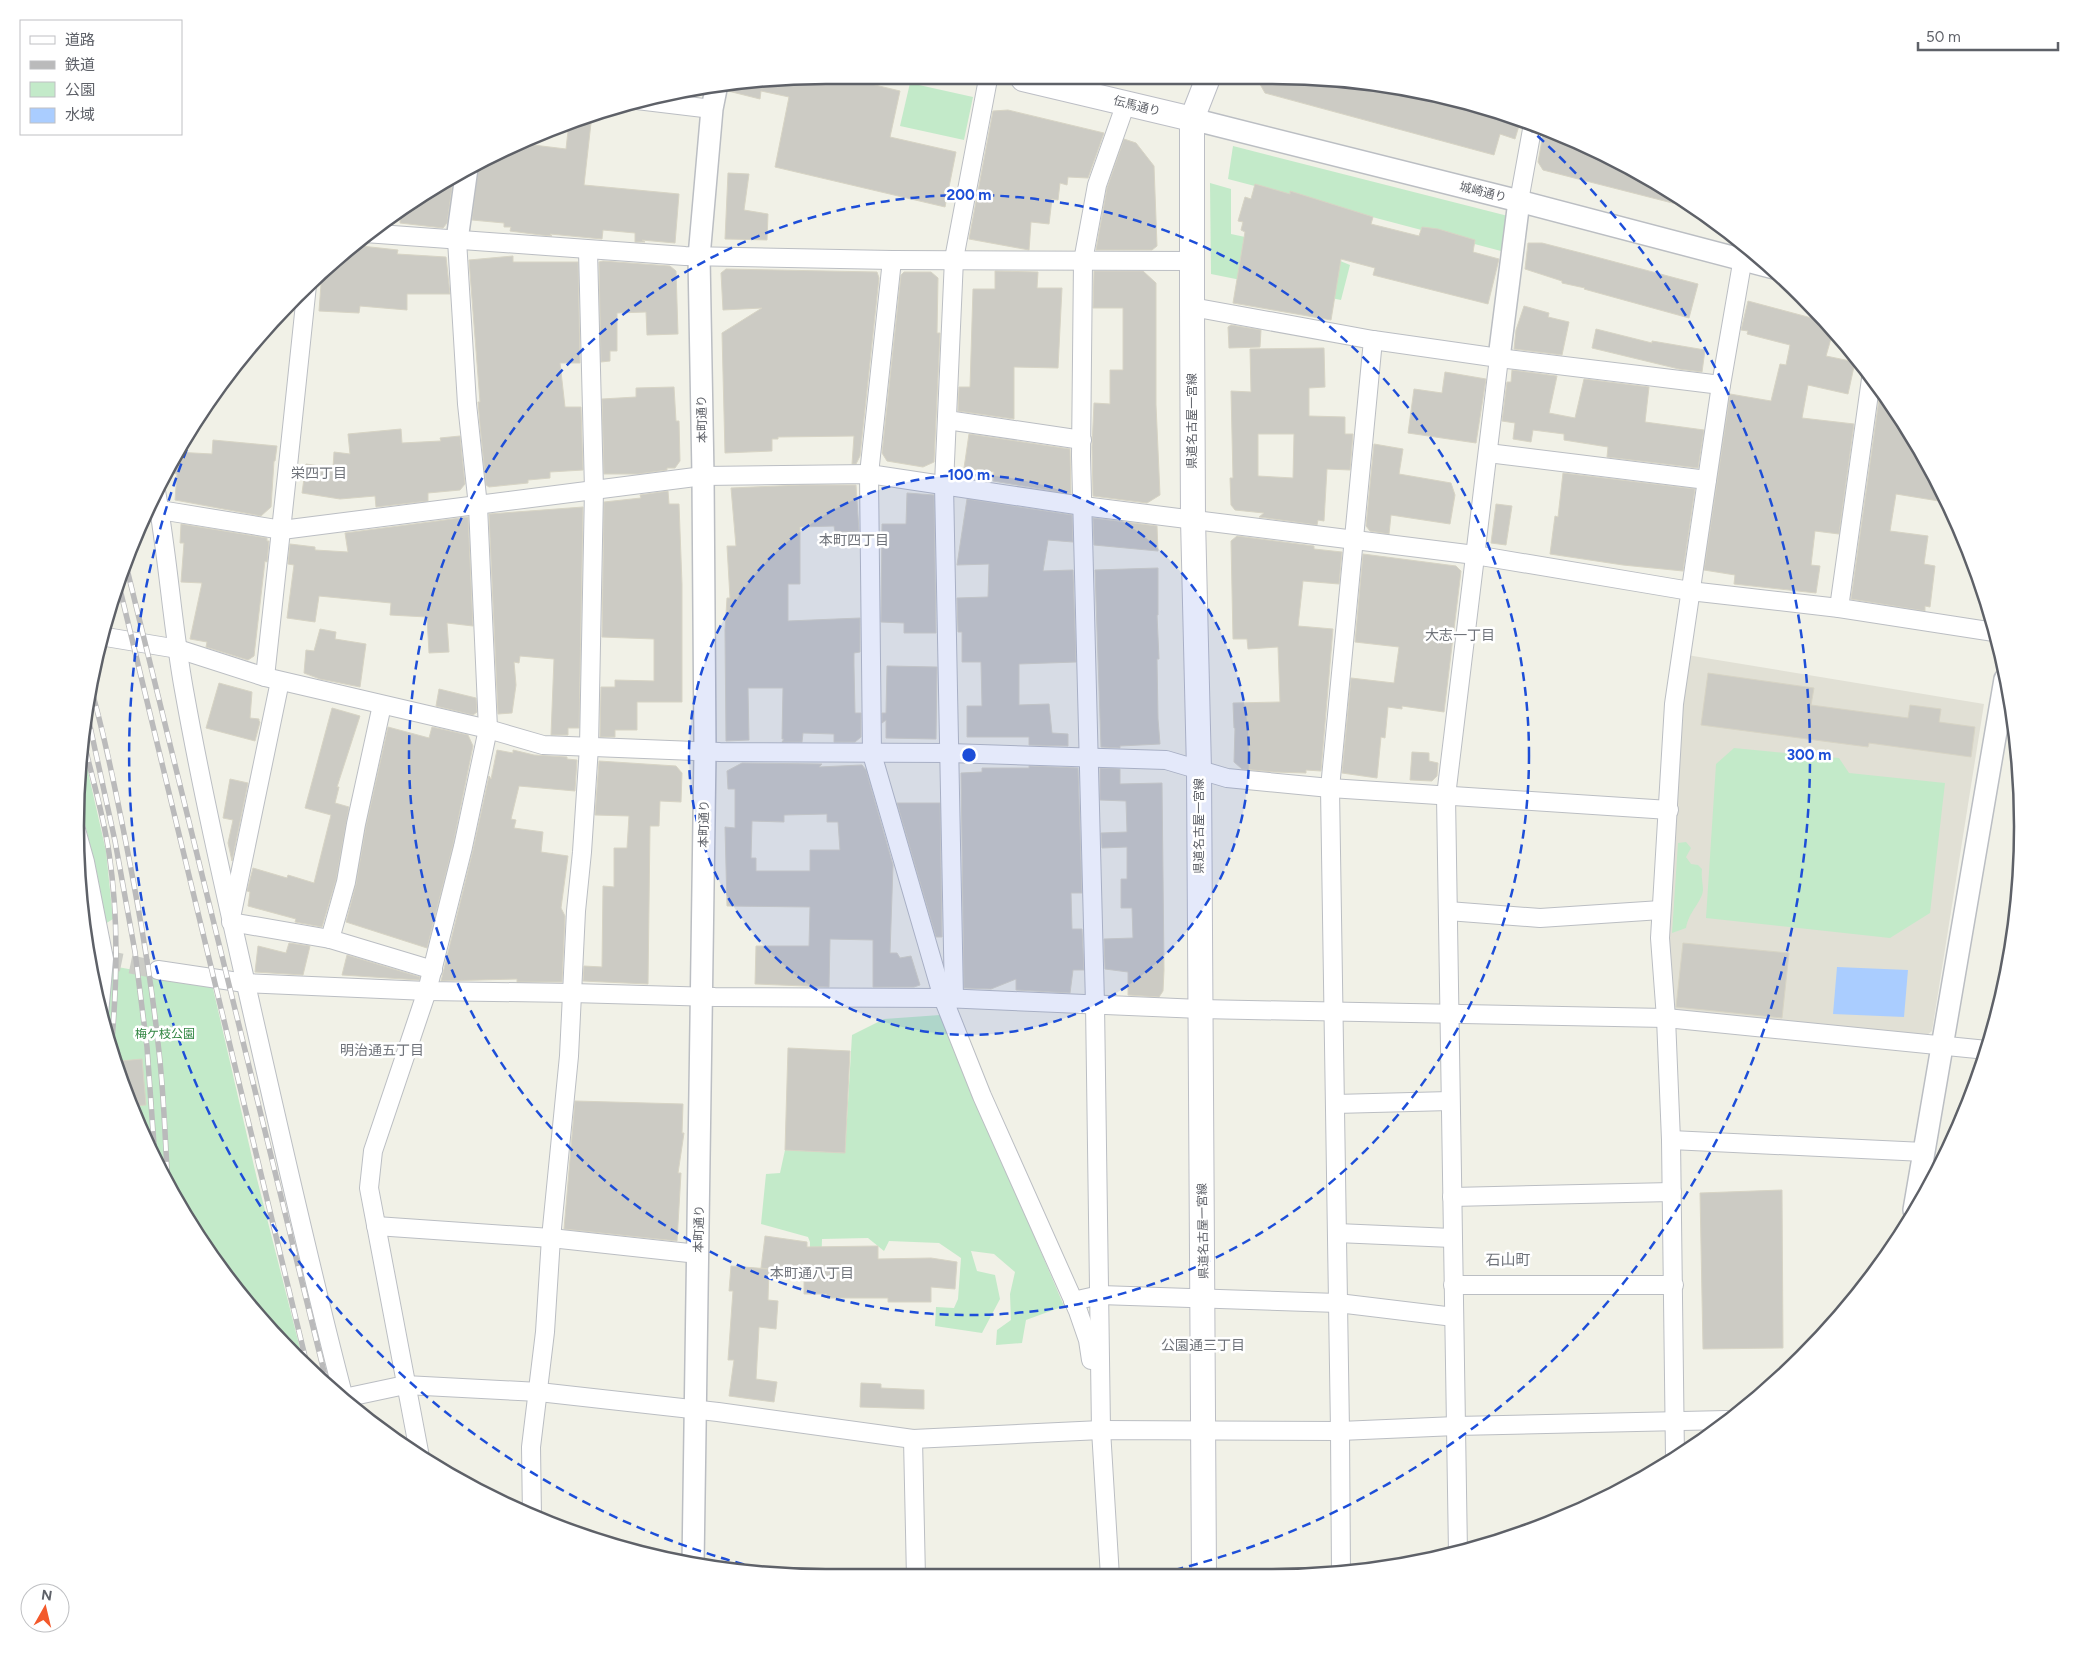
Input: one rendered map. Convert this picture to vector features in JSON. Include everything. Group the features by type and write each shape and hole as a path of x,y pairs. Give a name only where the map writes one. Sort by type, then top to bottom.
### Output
{"main road":[{"name":"伝馬通り","path":"1044,84 1192,119"},
{"name":"県道名古屋一宮線","path":"1204,1569 1204,1299 1199,770 1193,519 1192,119 1206,84"}],"street":[{"path":"949,998 949,754 944,484 954,259 987,84"},
{"name":"本町通り","path":"693,1557 705,752 699,257 712,109 715,92"},
{"path":"661,103 712,109"},
{"path":"1110,1569 1101,1430 1095,1004 1083,506 1083,261 1097,185 1126,103"},
{"name":"城崎通り","path":"1192,119 1519,201 1743,253"},
{"path":"1458,1545 1446,796 1519,201 1532,131"},
{"path":"418,1446 369,1188 372,1151 427,991 463,847 488,729 478,506 467,404 457,240 466,177"},
{"path":"378,234 699,257 892,260 1192,260"},
{"path":"532,1508 531,1447 546,1332 551,1238 569,1056 589,747 594,490 588,250"},
{"path":"1676,1449 1671,1140 1666,1018 1660,938 1674,704 1721,385 1744,254"},
{"path":"892,260 868,474 872,754 982,1096 1073,1301 1088,1340 1101,1430"},
{"path":"231,921 272,679 282,530 306,297"},
{"path":"1192,307 1373,340 1499,358 1721,385"},
{"path":"1341,1566 1330,788 1373,340"},
{"path":"1839,608 1870,387"},
{"path":"947,420 1082,440"},
{"path":"1488,453 1707,480"},
{"path":"160,510 282,530 703,476 868,474 1083,506 1354,538 1475,555 1690,591 1839,608 1988,631"},
{"path":"158,502 178,649 198,768 231,921 322,1315 341,1388"},
{"path":"108,637 178,649 272,679 488,729 543,745 705,752 949,754 1166,760 1227,778 1330,788 1669,810"},
{"path":"1917,1195 2002,695"},
{"path":"330,939 346,882 356,824 382,704"},
{"path":"85,858 96,957"},
{"path":"1448,911 1540,918 1662,910"},
{"path":"231,921 330,939 432,970"},
{"path":"158,970 246,983 427,991 702,997 949,998 1200,1009 1666,1018 1980,1049"},
{"path":"1335,1104 1450,1101"},
{"path":"1671,1140 1924,1152"},
{"path":"1452,1197 1672,1192"},
{"path":"376,1226 551,1238 698,1254"},
{"path":"1337,1232 1452,1238"},
{"path":"1453,1285 1674,1286"},
{"path":"1073,1301 1100,1295 1338,1303 1454,1317"},
{"path":"352,1398 405,1385 539,1392 696,1410 913,1439 1101,1430 1340,1431 1456,1426 1718,1420"},
{"path":"913,1439 916,1569"}],"shaded area":[{"path":"1687,655 1984,704 1932,1031 1926,1036 1676,1012 1671,1007 1666,939 1679,711"}],"green space":[{"path":"910,84 973,97 964,140 900,126"},
{"path":"1233,146 1508,216 1501,251 1228,179"},
{"path":"1210,183 1231,189 1231,234 1321,253 1350,265 1341,300 1211,274"},
{"path":"1734,748 1839,758 1849,773 1945,783 1930,913 1890,938 1706,918 1716,764"},
{"path":"86,765 106,851 113,919 105,924 97,873 84,821"},
{"path":"1686,842 1691,848 1686,857 1691,864 1698,865 1702,869 1703,890 1686,928 1672,933 1678,843"},
{"name":"梅ケ枝公園","path":"112,966 212,984 257,1179 301,1352 237,1279 183,1198 160,1155 140,1111 123,1065 108,1014"},
{"path":"940,1015 1064,1306 1026,1320 1022,1343 996,1345 997,1330 1011,1320 1010,1294 1015,1272 994,1254 971,1251 977,1271 995,1275 1000,1299 982,1333 935,1326 936,1307 954,1308 958,1299 961,1258 939,1243 889,1241 884,1251 868,1238 822,1239 821,1269 810,1266 810,1242 808,1237 761,1224 766,1174 780,1173 785,1150 845,1153 852,1035 884,1019"}],"water":[{"path":"1837,967 1908,970 1904,1017 1833,1014"}],"building":[{"path":"871,84 900,91 890,137 956,152 945,207 775,167 789,97 761,91 760,99 728,91 778,85"},
{"path":"1260,84 1320,85 1368,90 1464,109 1519,126 1515,139 1500,134 1494,155 1265,93"},
{"path":"1008,110 1104,133 1088,178 1068,177 1067,185 1060,183 1058,200 1052,199 1049,224 1031,222 1029,250 969,239 993,111"},
{"path":"591,122 584,185 679,194 675,243 642,240 645,242 635,242 635,233 603,230 602,239 550,234 552,236 541,235 510,231 511,227 504,227 504,223 472,220 478,171 531,145 566,149 568,130"},
{"path":"1543,135 1600,160 1643,183 1676,204 1543,170 1538,162"},
{"path":"1124,139 1136,143 1154,166 1157,246 1152,250 1096,250 1107,188"},
{"path":"728,173 749,174 744,210 768,214 767,240 725,239"},
{"path":"1255,184 1290,194 1290,191 1373,217 1371,224 1419,236 1422,227 1438,229 1475,240 1473,252 1499,259 1488,304 1373,275 1375,268 1341,259 1331,320 1233,303 1245,232 1241,230 1243,222 1238,221 1245,197 1251,199"},
{"path":"452,185 447,223 443,228 400,223 400,219"},
{"path":"1528,243 1542,243 1698,284 1689,318 1562,283 1562,281 1525,269"},
{"path":"363,246 398,250 397,254 446,257 450,294 407,294 407,310 360,306 359,313 319,311 321,283"},
{"path":"513,256 513,262 578,262 580,363 560,363 565,407 581,407 583,470 550,472 550,478 528,480 528,483 489,487 486,485 480,425 478,402 480,402 469,260"},
{"path":"599,262 670,266 676,271 678,334 647,335 646,312 617,313 617,351 610,351 610,361 601,362"},
{"path":"726,269 877,272 879,278 860,456 856,464 852,464 854,436 778,437 778,439 772,439 772,451 725,453 722,333 762,308 723,310 721,273"},
{"path":"995,271 1038,272 1037,288 1062,288 1058,368 1014,367 1014,419 958,411 959,387 970,387 973,289 995,289"},
{"path":"1094,271 1143,271 1156,283 1156,405 1160,495 1147,503 1093,496 1092,447 1094,403 1110,404 1110,370 1123,370 1123,308 1093,308"},
{"path":"904,272 931,272 938,278 937,333 940,333 934,462 923,467 887,461 882,453 901,275"},
{"path":"1748,301 1813,318 1831,338 1826,356 1850,361 1854,366 1848,394 1808,385 1802,418 1854,424 1839,534 1815,531 1811,565 1820,566 1816,593 1734,584 1735,575 1704,570 1730,394 1771,401 1780,364 1786,365 1790,345 1747,334 1748,331 1741,330"},
{"path":"1524,306 1549,313 1548,317 1569,322 1562,355 1514,349 1516,330"},
{"path":"1231,325 1261,330 1260,347 1229,348 1228,327"},
{"path":"1596,329 1652,343 1652,341 1705,350 1702,372 1679,369 1592,348"},
{"path":"1324,348 1325,387 1309,388 1309,416 1345,417 1345,434 1353,434 1350,470 1327,469 1324,521 1318,520 1317,525 1259,517 1264,513 1235,510 1231,505 1230,478 1233,478 1231,391 1251,392 1250,349","holes":["1258,434 1294,434 1293,478 1258,476"]},
{"path":"1512,370 1557,376 1549,413 1575,418 1584,379 1649,387 1645,422 1704,430 1698,468 1607,457 1608,447 1564,440 1564,434 1533,430 1531,442 1513,439 1515,423 1502,421 1507,382 1511,382"},
{"path":"1445,372 1486,379 1476,443 1408,433 1414,389 1442,393"},
{"path":"674,387 676,421 679,421 680,461 675,468 638,474 604,474 602,399 636,397 636,388"},
{"path":"1879,400 1915,455 1939,501 1896,494 1890,531 1928,536 1924,564 1935,566 1930,607 1925,606 1925,611 1851,599"},
{"path":"401,429 402,443 441,441 440,438 460,436 465,484 460,490 428,493 428,501 376,507 375,496 340,499 302,493 306,464 333,468 334,452 350,454 348,434"},
{"path":"969,434 1070,449 1071,494 993,481 994,472 964,468"},
{"path":"213,440 277,446 274,461 271,507 261,516 175,500 177,474 173,473 185,453 212,454"},
{"path":"1374,444 1403,449 1399,474 1451,483 1455,495 1450,524 1391,515 1389,534 1370,531 1366,526"},
{"path":"1563,473 1695,489 1683,571 1623,565 1550,554 1555,516 1558,517"},
{"path":"856,485 859,531 835,532 834,526 800,527 800,584 788,584 788,621 860,618 860,652 854,653 854,666 855,713 861,713 861,737 855,742 834,742 834,734 803,733 802,742 782,742 784,739 782,739 783,688 748,688 749,740 726,741 725,630 727,598 730,598 727,546 736,546 731,488"},
{"path":"668,491 669,504 679,504 682,584 682,702 637,702 637,730 615,730 615,737 600,737 601,687 615,687 615,680 654,681 654,639 602,637 604,502 641,498 640,495"},
{"path":"907,493 934,495 936,633 904,633 904,623 881,622 882,524 906,524"},
{"path":"967,499 1072,515 1073,542 1048,540 1043,571 1073,570 1076,662 1019,664 1019,705 1049,704 1052,733 1068,734 1068,746 1029,745 1029,737 967,737 967,706 982,706 981,662 962,662 962,632 958,632 957,598 988,597 989,564 957,565"},
{"path":"1496,504 1512,506 1506,545 1491,543"},
{"path":"583,507 579,728 568,728 568,735 551,735 554,659 520,656 519,663 514,662 516,685 512,713 498,714 489,514"},
{"path":"468,517 473,626 447,623 449,652 429,653 427,617 390,615 391,603 319,596 315,622 287,618 294,565 288,564 290,544 315,547 315,550 348,552 345,533"},
{"path":"1093,518 1157,526 1158,551 1094,545"},
{"path":"181,524 267,538 267,541 269,541 254,656 248,660 206,647 207,642 190,639 202,583 181,582 184,543 180,543"},
{"path":"1237,536 1314,546 1314,549 1342,552 1339,584 1303,581 1298,626 1333,629 1321,771 1306,770 1306,773 1242,769 1234,762 1235,728 1233,703 1280,702 1278,647 1248,649 1247,639 1233,639 1231,541"},
{"path":"1363,554 1456,566 1461,571 1444,712 1402,706 1402,709 1388,707 1385,738 1381,737 1377,778 1342,773 1351,678 1394,683 1399,647 1355,642"},
{"path":"1158,568 1157,615 1159,659 1157,659 1160,744 1120,746 1120,748 1101,747 1095,570"},
{"path":"320,629 336,632 335,639 366,644 360,687 320,679 304,673 306,650 314,651"},
{"path":"887,666 937,667 936,739 886,738 886,720 882,723 882,713 886,713"},
{"path":"1708,673 1814,688 1811,705 1908,718 1910,705 1941,709 1939,722 1975,727 1971,757 1869,743 1868,747 1701,725"},
{"path":"219,683 252,692 250,718 259,719 260,722 255,741 206,728"},
{"path":"439,689 476,698 477,712 473,715 436,706"},
{"path":"332,708 360,716 337,787 339,787 335,803 349,807 336,880 322,927 295,922 296,919 248,906 250,892 247,891 253,868 287,878 288,875 314,883 331,815 305,808"},
{"path":"388,727 429,738 432,727 468,735 473,746 453,845 427,948 346,922 356,884 366,826"},
{"path":"497,750 513,753 513,750 534,755 567,757 567,759 577,760 575,791 519,786 511,819 516,820 514,828 543,832 541,852 568,856 561,908 565,916 562,982 517,982 517,979 441,981 489,776 491,779"},
{"path":"1412,752 1429,753 1429,761 1438,763 1437,776 1432,781 1410,780"},
{"path":"599,761 676,766 682,773 681,802 660,801 659,826 650,826 648,984 583,981 584,966 602,967 603,886 614,887 614,848 627,848 629,816 595,815"},
{"path":"742,763 822,764 819,767 862,765 866,770 893,865 890,953 897,953 900,958 911,956 920,985 914,987 873,987 873,940 830,939 829,987 755,984 756,946 809,946 810,907 727,906 725,827 735,828 735,789 728,789 727,771","holes":["827,814 827,822 838,822 840,850 810,850 810,871 756,871 756,858 751,858 752,821 784,822 784,815"]},
{"path":"1029,766 1078,768 1082,893 1071,893 1072,929 1082,929 1084,970 1073,970 1070,993 1016,990 1016,979 991,989 964,988 961,773 982,772 982,768 1029,768"},
{"path":"1100,768 1120,769 1120,784 1162,783 1164,970 1163,991 1159,997 1128,995 1128,972 1105,969 1104,939 1133,938 1132,908 1121,908 1121,879 1127,879 1127,847 1102,848 1101,833 1127,832 1126,801 1100,800"},
{"path":"230,779 248,783 232,861 228,843 233,820 223,818"},
{"path":"897,803 940,803 942,937 936,937"},
{"path":"289,943 310,946 303,975 255,972 258,946 286,953"},
{"path":"1683,943 1789,953 1782,1018 1676,1007"},
{"path":"347,955 420,977 419,980 342,975"},
{"path":"788,1048 850,1051 845,1153 785,1150"},
{"path":"142,1059 146,1105 138,1106 122,1061"},
{"path":"575,1101 683,1104 682,1133 684,1133 678,1173 681,1173 677,1241 564,1229"},
{"path":"1782,1190 1783,1348 1703,1349 1700,1193"},
{"path":"765,1236 807,1242 807,1247 878,1246 878,1259 931,1258 957,1262 955,1289 931,1287 931,1302 888,1302 888,1298 827,1298 827,1294 804,1294 804,1274 761,1268"},
{"path":"731,1266 769,1269 768,1300 778,1301 776,1329 759,1327 756,1379 777,1382 774,1402 729,1396 734,1360 728,1360 733,1291 729,1291"},
{"path":"861,1383 881,1384 881,1388 924,1390 924,1409 860,1407"}],"tunnel":[{"path":"104,959 158,970"}],"railway":[{"path":"128,574 324,1373"},
{"path":"121,594 305,1355"},
{"path":"95,703 114,784 147,958 160,1061 167,1168"},
{"path":"90,728 115,841 135,952 147,1047 154,1141"},
{"path":"87,756 103,822 112,878 116,928 113,1031"}],"district":[{"name":"栄四丁目","path":"319,473"},
{"name":"本町四丁目","path":"854,540"},
{"name":"大志一丁目","path":"1460,635"},
{"name":"明治通五丁目","path":"382,1050"},
{"name":"石山町","path":"1508,1260"},
{"name":"本町通八丁目","path":"812,1273"},
{"name":"公園通三丁目","path":"1203,1345"}]}
